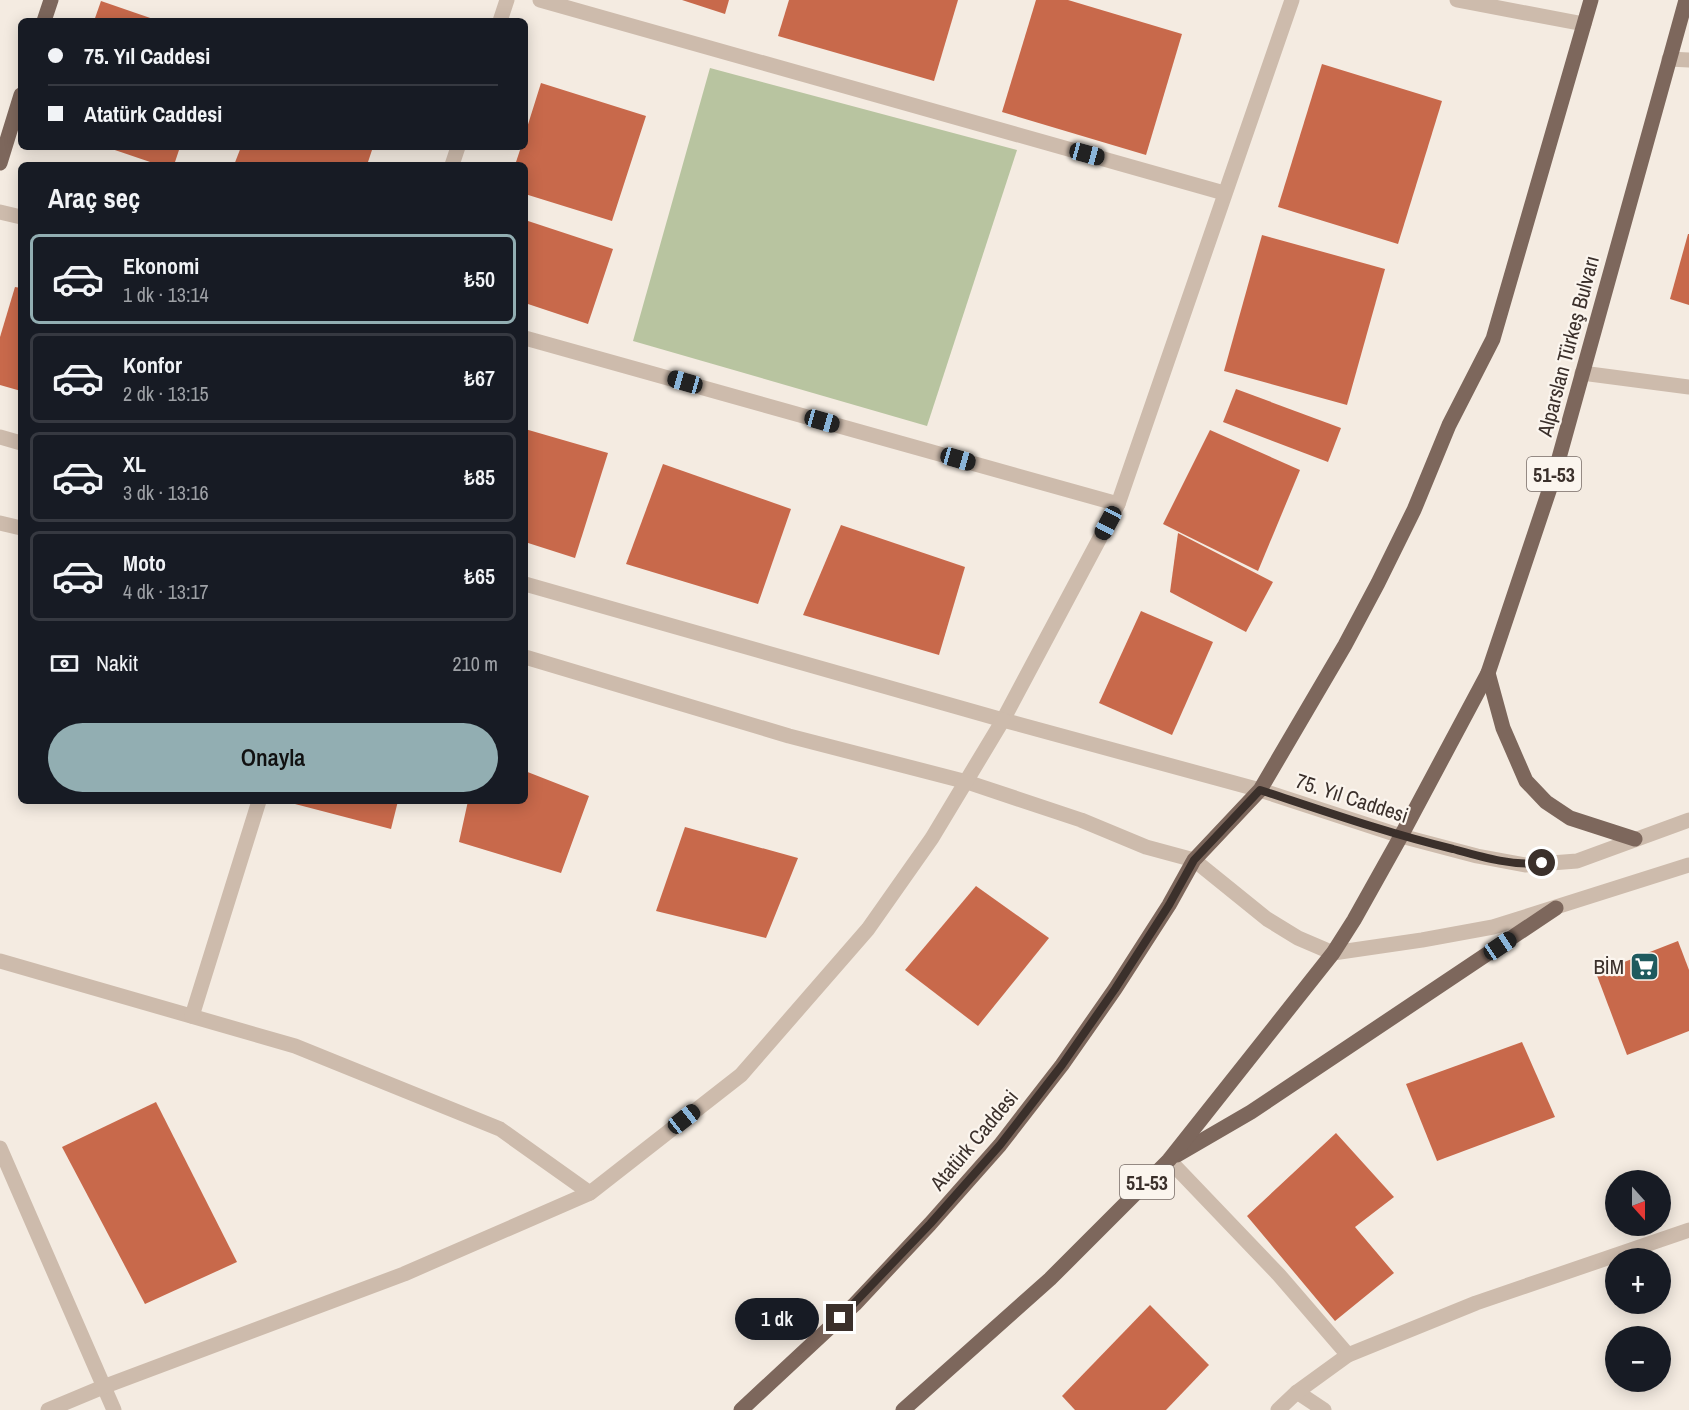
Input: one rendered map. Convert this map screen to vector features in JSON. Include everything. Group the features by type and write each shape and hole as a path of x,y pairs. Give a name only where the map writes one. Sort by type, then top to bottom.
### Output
{"main road":[{"path":"45,18 51,0"},
{"path":"1194,860 1260,790 1345,645 1414,510 1449,425 1493,339 1591,0"},
{"name":"Alparslan Türkeş Bulvarı","path":"1333,952 1354,920 1401,836 1488,673 1554,476 1686,0"},
{"path":"0,163 18,105"},
{"path":"1488,673 1503,728 1526,781 1546,802 1570,818 1635,839"},
{"name":"Atatürk Caddesi","path":"741,1410 855,1304 1000,1145 1062,1065 1115,989 1169,905 1194,860"},
{"path":"1169,1160 1261,1106 1556,908"},
{"name":"51-53","path":"903,1410 1050,1279 1169,1160 1333,952"}],"street":[{"path":"501,18 507,0"},
{"path":"540,0 1224,193"},
{"path":"48,1410 103,1387 404,1274 590,1193 741,1075 868,929 932,838 1003,720 1118,504 1292,0"},
{"path":"1457,0 1584,24"},
{"path":"1669,59 1689,60"},
{"path":"0,212 18,215"},
{"path":"528,339 1118,504"},
{"path":"1582,373 1689,387"},
{"path":"0,437 18,442"},
{"path":"0,523 18,527"},
{"name":"75. Yıl Caddesi","path":"528,585 1003,720 1260,790 1401,836 1477,856 1525,865 1577,861 1689,820"},
{"path":"528,658 789,736 967,782 1081,820 1146,847 1194,860 1267,919 1298,938 1333,952 1422,940 1493,927 1689,866"},
{"path":"192,1016 258,804"},
{"path":"0,961 295,1046 500,1129 590,1193"},
{"path":"0,1148 114,1410"},
{"path":"1169,1160 1279,1275 1348,1355"},
{"path":"1278,1410 1297,1392 1348,1355 1476,1303 1689,1230"},
{"path":"1297,1392 1324,1410"}],"green space":[{"path":"710,68 1017,150 927,426 633,341"}],"building":[{"path":"682,0 729,0 725,14"},
{"path":"789,0 958,0 934,81 778,36"},
{"path":"1036,0 1068,0 1182,34 1146,155 1002,112"},
{"path":"101,1 150,18 95,18"},
{"path":"1322,64 1442,101 1398,244 1278,207"},
{"path":"541,83 646,116 612,221 528,195 528,162 516,162 520,150 528,150 528,124"},
{"path":"115,150 179,150 175,162 150,162"},
{"path":"240,150 372,150 368,162 235,162"},
{"path":"528,221 613,249 588,324 528,304"},
{"path":"1689,234 1689,305 1670,299"},
{"path":"1262,235 1385,269 1347,405 1224,371"},
{"path":"15,287 18,288 18,390 0,385 0,337"},
{"path":"1236,389 1341,428 1328,462 1223,422"},
{"path":"528,430 608,453 575,558 528,543"},
{"path":"1210,430 1300,470 1258,571 1163,524"},
{"path":"663,464 791,509 758,604 626,564"},
{"path":"841,525 965,567 939,655 803,615"},
{"path":"1178,533 1273,582 1246,632 1170,592"},
{"path":"1141,611 1213,642 1172,735 1099,703"},
{"path":"528,772 589,796 561,873 459,842 467,804 528,804"},
{"path":"295,804 397,804 391,829"},
{"path":"685,827 798,858 766,938 656,911"},
{"path":"976,886 1049,938 978,1026 905,970"},
{"path":"1678,941 1689,970 1689,1031 1627,1055 1596,973"},
{"path":"1522,1042 1555,1117 1437,1161 1406,1084"},
{"path":"156,1102 237,1262 145,1304 62,1147"},
{"path":"1336,1133 1394,1197 1355,1227 1394,1273 1335,1321 1247,1216"},
{"path":"1150,1305 1209,1365 1166,1410 1075,1410 1062,1396"}],"place":[{"name":"BİM","path":"1645,966"}],"route":[{"path":"840,1318 930,1224 1000,1145 1062,1065 1115,989 1169,905 1194,860 1260,790 1401,836 1477,856 1525,865 1542,863"}]}
